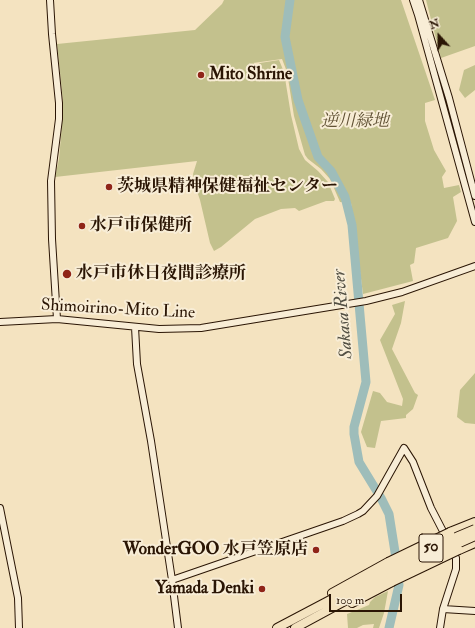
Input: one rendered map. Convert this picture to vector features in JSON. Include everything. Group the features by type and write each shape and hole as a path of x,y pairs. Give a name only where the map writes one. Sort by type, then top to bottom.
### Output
{"highway":[{"path":"302,628 450,532 475,522"},
{"name":"50","path":"295,628 437,545 475,529"},
{"name":"50","path":"279,627 390,572 475,536"},
{"path":"390,572 459,550 475,543"}],"street":[{"path":"50,0 59,103 59,119 52,181 52,239 57,320"},
{"path":"413,0 475,222"},
{"path":"419,0 449,98 475,196"},
{"name":"Shimoirino-Mito Line","path":"0,322 57,320 135,328 201,328 366,301 402,292 475,266"},
{"path":"135,328 137,364 151,440 178,628"},
{"path":"172,580 343,521 363,511 374,500 383,487 404,448 413,462 431,508 456,558 456,569 443,609 440,628"},
{"path":"0,508 18,598 19,628"},
{"path":"443,609 475,610"}],"green space":[{"name":"逆川緑地","path":"224,0 401,0 435,100 425,103 425,121 434,150 446,171 442,177 444,188 459,185 461,192 453,197 457,221 448,238 416,248 414,263 410,265 413,281 363,294 351,203 340,202 330,179 305,155 294,116 287,72 282,59 253,63 257,65 260,63 279,60 284,72 291,115 299,149 305,160 328,182 335,199 334,201 326,201 299,211 295,208 281,209 255,219 214,251 210,243 195,185 193,174 197,161 55,177 59,159 63,101 57,44 195,30 222,4"},
{"path":"426,0 475,0 475,46 441,58"},
{"path":"475,65 475,90 465,98 459,90 464,70"},
{"path":"405,301 401,323 392,349 415,393 418,395 413,409 406,415 406,418 381,421 375,448 367,447 361,432 373,391 380,393 387,402 402,406 403,399 380,340 395,314 392,305"},
{"path":"475,373 475,424 465,423 457,417 460,390"},
{"path":"388,591 384,613 379,628 373,628 374,624 363,625 357,628 348,628 347,614 369,605 375,597"}],"waterway":[{"name":"Sakasa River","path":"290,0 285,37 298,100 318,157 331,171 345,197 352,225 366,382 354,427 354,434 359,462 389,514 399,585 389,628"}],"place":[{"name":"Mito Shrine","path":"201,75"},
{"name":"茨城県精神保健福祉センター","path":"109,187"},
{"name":"水戸市保健所","path":"82,226"},
{"name":"水戸市休日夜間診療所","path":"67,274"},
{"name":"WonderGOO 水戸笠原店","path":"316,550"},
{"name":"Yamada Denki","path":"262,589"}]}
